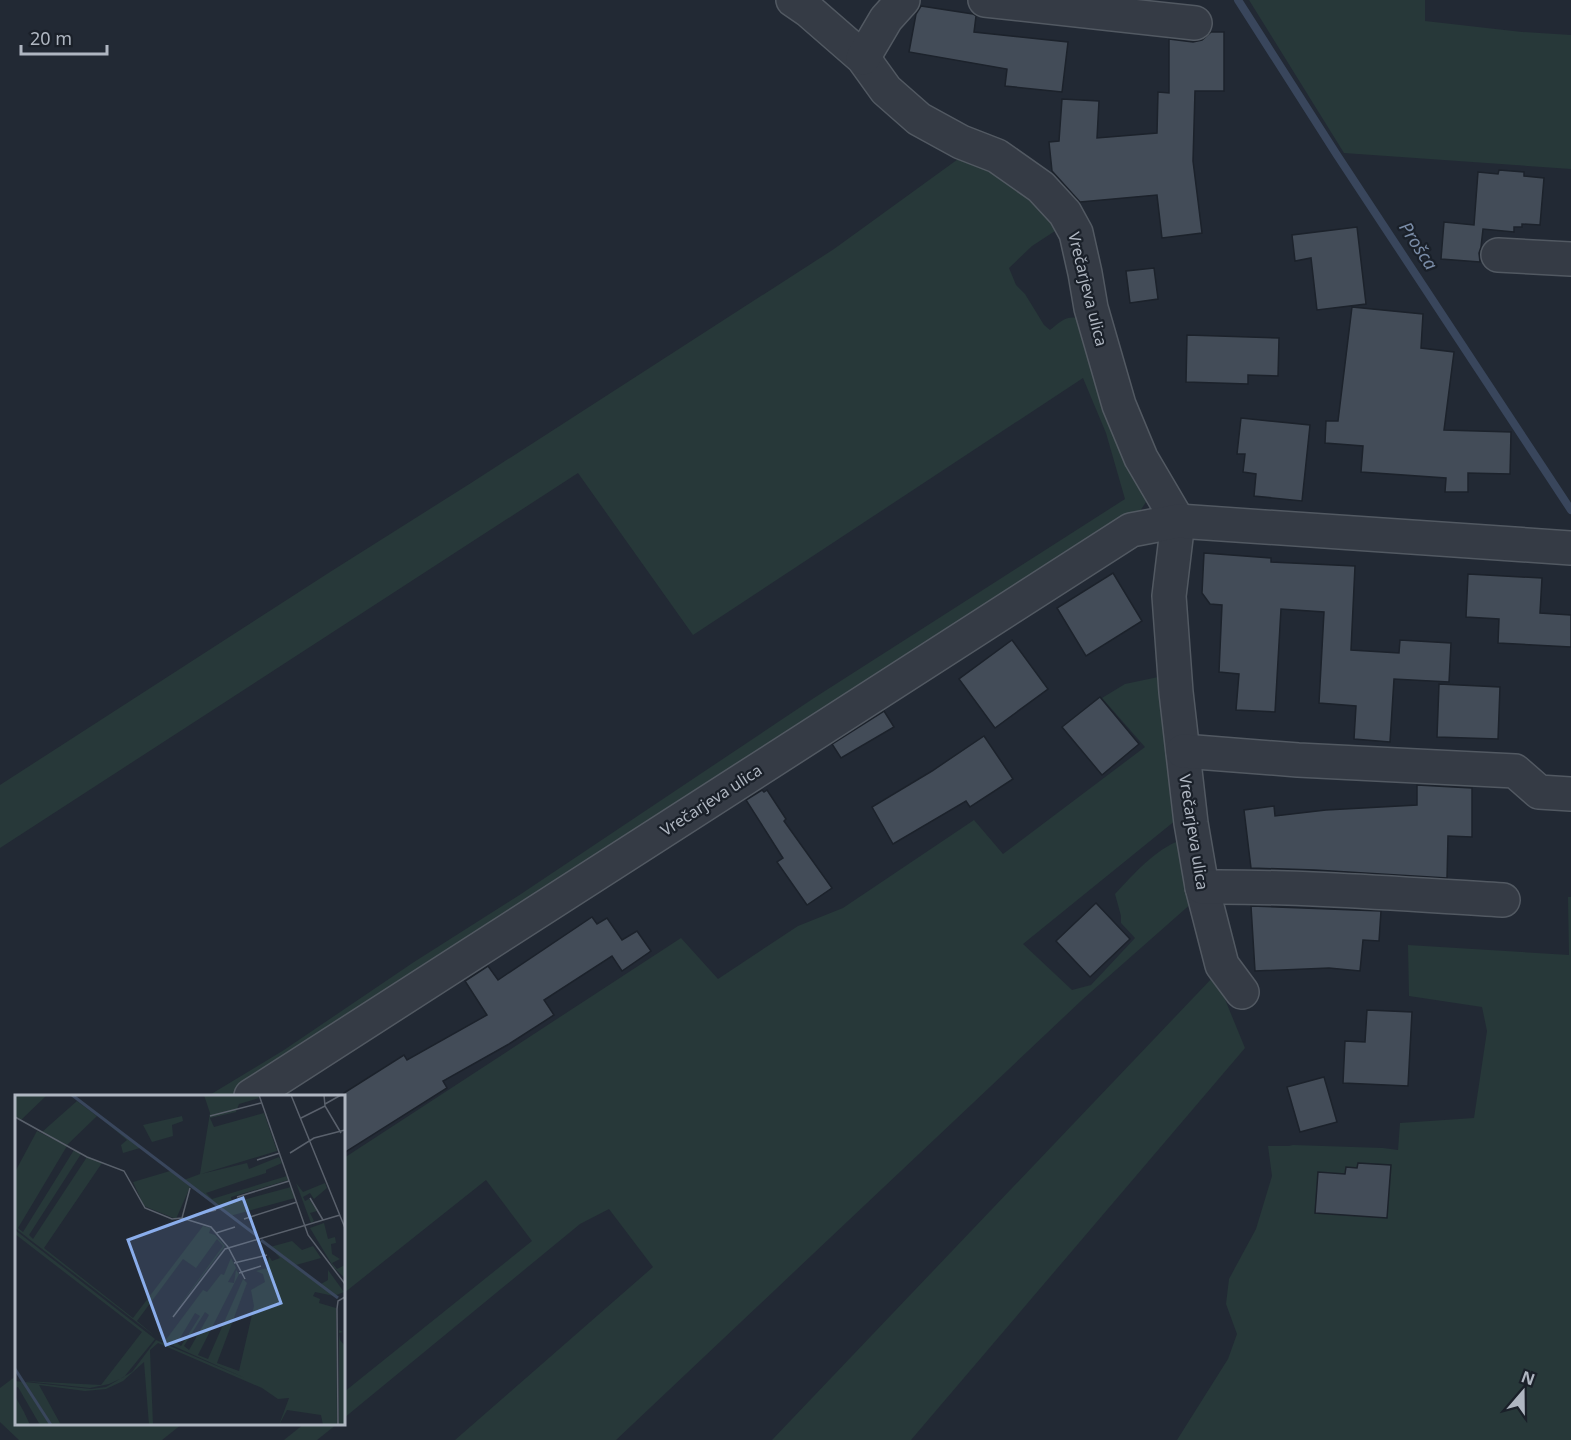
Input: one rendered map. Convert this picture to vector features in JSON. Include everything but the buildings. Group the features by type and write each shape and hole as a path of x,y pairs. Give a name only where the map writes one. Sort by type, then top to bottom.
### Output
{"street":[{"name":"Vrečarjeva ulica","path":"793,0 809,10 862,58 886,90 919,118 960,142 996,156 1041,187 1065,213 1076,233 1091,308 1119,405 1141,458 1178,521 1169,596 1191,823 1202,887 1221,965 1242,992"},
{"path":"862,58 886,19 903,0"},
{"path":"986,0 1195,23"},
{"path":"1498,255 1571,258"},
{"name":"Vrečarjeva ulica","path":"253,1095 1131,530 1178,521 1571,548"},
{"path":"1183,751 1298,760 1515,771 1539,792 1571,794"},
{"path":"1202,887 1265,886 1503,900"}],"shaded area":[{"path":"1249,0 1425,0 1425,21 1571,35 1571,169 1344,153"},
{"path":"965,154 985,162 1059,222 1055,231 1032,246 1009,268 1016,285 1050,330 1068,318 1081,319 1144,492 1146,502 1138,514 232,1095 210,1095 284,1050 814,698 1125,499 1106,433 1083,378 693,635 578,473 0,848 0,785 834,249"},
{"path":"1163,676 1176,820 1023,944 1072,990 1091,985 1135,938 1121,923 1115,894 1153,856 1181,840 1193,902 1083,999 616,1440 455,1440 653,1267 609,1209 580,1224 345,1417 345,1391 532,1241 486,1180 345,1292 345,1157 681,938 718,979 798,926 843,908 974,820 1003,854 1145,747 1102,698 1125,684"},
{"path":"1568,897 1571,897 1571,1440 1177,1440 1228,1359 1237,1334 1226,1304 1229,1279 1256,1229 1272,1176 1268,1146 1398,1150 1400,1123 1474,1118 1487,1031 1482,1007 1409,996 1408,945 1569,955"},
{"path":"1215,975 1245,1048 911,1440 772,1440"},
{"path":"15,1377 15,1425 181,1425 162,1440 19,1440 0,1422 0,1388"},
{"path":"303,1425 336,1425 317,1440 284,1440"}],"waterway":[{"name":"Prošca","path":"1238,0 1337,155 1571,510"}]}
